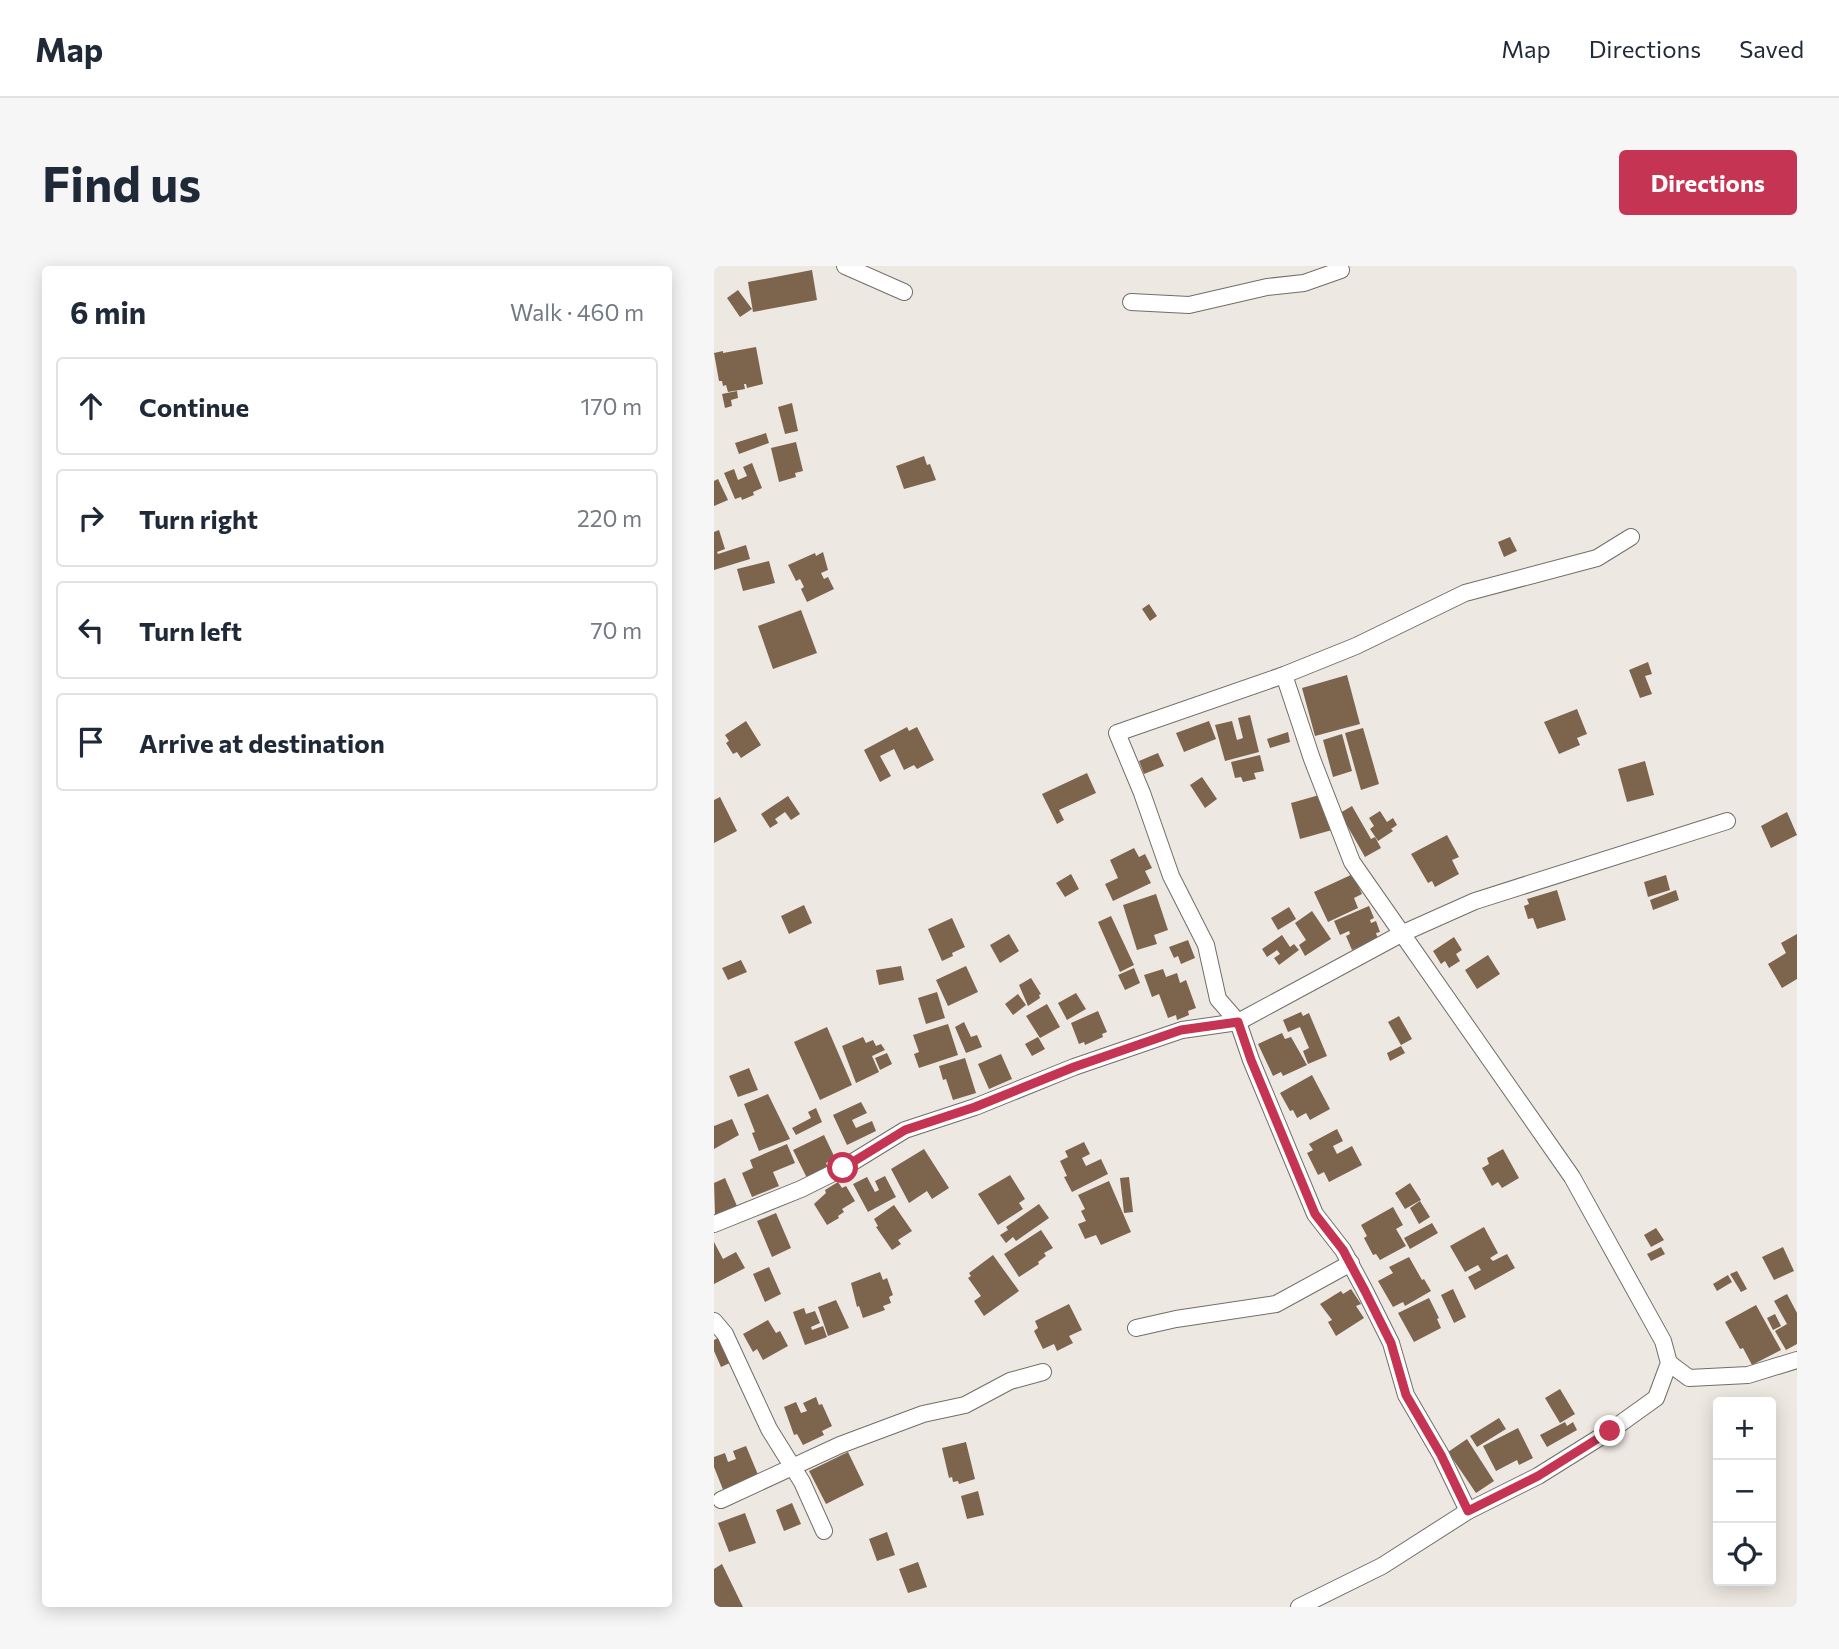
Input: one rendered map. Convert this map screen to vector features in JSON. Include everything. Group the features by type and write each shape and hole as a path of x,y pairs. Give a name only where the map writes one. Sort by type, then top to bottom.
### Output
{"street":[{"path":"845,266 904,292"},
{"path":"1131,302 1189,305 1267,287 1304,283 1341,270"},
{"path":"1468,1511 1441,1455 1406,1395 1391,1343 1351,1263 1315,1214 1238,1022 1218,999 1206,945 1171,876 1142,793 1117,733 1284,675 1356,646 1465,593 1597,558 1631,537"},
{"path":"1284,675 1312,759 1352,862 1572,1177 1662,1341 1669,1363 1689,1378 1748,1375 1797,1360"},
{"path":"714,1224 833,1173 905,1130 975,1107 1074,1067 1181,1030 1238,1022 1401,934 1475,901 1727,821"},
{"path":"1136,1328 1176,1319 1276,1304 1351,1263"},
{"path":"714,1321 725,1334 769,1429 794,1468 824,1531"},
{"path":"1299,1607 1382,1566 1468,1511 1538,1476 1610,1431 1656,1398 1669,1363"},
{"path":"721,1500 840,1445 923,1414 965,1405 1010,1381 1043,1372"}],"building":[{"path":"812,270 817,300 753,312 748,282"},
{"path":"738,290 752,309 740,317 727,298"},
{"path":"756,347 763,384 747,388 744,384 745,389 728,392 726,385 723,386 722,381 719,381 714,353"},
{"path":"737,391 738,398 731,400 732,406 725,408 722,394"},
{"path":"792,403 798,431 785,434 778,407"},
{"path":"766,433 769,443 739,454 735,443"},
{"path":"796,442 803,471 795,473 796,477 779,482 771,448"},
{"path":"924,456 936,480 904,489 896,466"},
{"path":"752,463 762,488 742,500 741,497 735,499 724,473 734,469 738,480 747,476 743,467"},
{"path":"718,479 728,500 714,506 714,481"},
{"path":"719,530 725,549 717,552 718,554 746,545 750,559 714,570 714,532"},
{"path":"1510,537 1517,551 1504,557 1498,542"},
{"path":"823,552 828,570 821,573 824,579 828,577 834,589 807,602 800,579 796,581 788,565"},
{"path":"769,561 775,583 743,591 737,569"},
{"path":"1149,604 1157,616 1150,621 1142,609"},
{"path":"801,610 817,653 773,669 758,626"},
{"path":"1648,662 1652,674 1645,676 1652,694 1640,698 1629,670"},
{"path":"1347,675 1360,724 1315,736 1302,688"},
{"path":"1577,709 1587,734 1577,738 1580,745 1559,754 1544,722"},
{"path":"1250,715 1259,752 1225,761 1215,725 1232,721 1237,740 1243,738 1238,718"},
{"path":"746,721 761,745 741,758 737,752 733,754 726,743 729,741 725,735"},
{"path":"1209,721 1216,739 1184,752 1176,733"},
{"path":"907,727 909,731 917,727 934,760 917,769 914,765 904,770 894,749 880,756 891,776 880,782 864,750"},
{"path":"1363,728 1379,784 1361,790 1345,733"},
{"path":"1288,732 1290,742 1270,748 1267,739"},
{"path":"1342,734 1352,771 1333,777 1323,740"},
{"path":"1158,753 1164,766 1144,774 1139,761"},
{"path":"1260,755 1264,771 1254,773 1256,779 1243,782 1241,777 1235,778 1231,762"},
{"path":"1645,761 1654,795 1627,802 1618,769"},
{"path":"1087,773 1096,793 1059,810 1064,820 1057,824 1042,794"},
{"path":"1202,777 1217,799 1205,808 1190,785"},
{"path":"1323,794 1332,830 1300,839 1291,803"},
{"path":"788,796 800,814 791,820 785,812 775,819 778,823 770,828 761,814"},
{"path":"720,797 737,831 714,843 714,800"},
{"path":"1352,806 1371,839 1375,837 1381,848 1365,857 1340,813"},
{"path":"1380,811 1387,822 1393,818 1397,825 1378,841 1370,829 1374,826 1369,818"},
{"path":"1787,812 1797,835 1771,848 1761,826"},
{"path":"1447,835 1459,857 1452,860 1459,874 1435,887 1432,881 1428,883 1411,854"},
{"path":"1134,848 1139,857 1145,854 1152,868 1145,871 1151,883 1113,901 1105,884 1118,878 1110,860"},
{"path":"1071,874 1079,889 1065,897 1056,883"},
{"path":"1353,874 1362,894 1354,898 1358,908 1328,922 1314,892"},
{"path":"1666,875 1670,890 1648,897 1644,882"},
{"path":"1557,890 1566,920 1537,929 1533,918 1528,919 1524,906 1529,904 1527,899"},
{"path":"1676,890 1679,900 1653,910 1650,900"},
{"path":"1156,894 1168,930 1154,935 1157,944 1137,950 1123,905"},
{"path":"804,905 812,923 789,934 781,916"},
{"path":"1369,906 1374,918 1370,920 1371,923 1376,921 1380,932 1376,933 1378,939 1352,950 1346,936 1350,934 1349,931 1340,935 1334,921"},
{"path":"1289,907 1296,919 1278,930 1271,918"},
{"path":"1312,911 1331,939 1305,956 1299,945 1306,940 1295,923"},
{"path":"1111,916 1134,965 1120,972 1098,922"},
{"path":"952,918 965,947 942,961 928,929"},
{"path":"1009,934 1019,951 1000,963 990,945"},
{"path":"1797,934 1797,979 1782,988 1768,964 1786,953 1781,943"},
{"path":"1282,935 1290,947 1294,944 1299,950 1279,965 1274,958 1280,954 1277,950 1267,957 1262,949"},
{"path":"1454,937 1462,950 1456,954 1460,961 1449,968 1445,961 1441,964 1433,951"},
{"path":"1188,940 1195,958 1181,964 1178,956 1174,958 1169,947"},
{"path":"1488,955 1500,974 1477,989 1465,970"},
{"path":"741,960 747,972 728,980 722,968"},
{"path":"901,966 904,980 879,985 876,970"},
{"path":"966,966 978,992 948,1006 936,980"},
{"path":"1134,968 1140,983 1125,990 1118,975"},
{"path":"1163,969 1166,977 1177,973 1180,983 1186,980 1196,1008 1188,1011 1189,1015 1177,1020 1176,1015 1168,1018 1159,994 1152,997 1144,975"},
{"path":"1031,978 1041,994 1040,998 1028,1006 1019,985"},
{"path":"937,992 945,1018 926,1024 918,998"},
{"path":"1076,993 1086,1009 1067,1020 1058,1003"},
{"path":"1018,994 1026,1005 1013,1015 1005,1004"},
{"path":"1047,1004 1060,1027 1040,1038 1026,1016"},
{"path":"1098,1011 1107,1032 1102,1034 1103,1037 1085,1045 1084,1042 1079,1044 1071,1023"},
{"path":"1301,1012 1303,1016 1309,1013 1327,1056 1308,1064 1303,1051 1309,1048 1300,1027 1288,1032 1283,1020"},
{"path":"1399,1016 1412,1039 1401,1045 1388,1022"},
{"path":"964,1022 971,1037 977,1035 982,1047 966,1053 955,1027"},
{"path":"948,1024 958,1055 919,1068 914,1054 919,1052 913,1035"},
{"path":"827,1027 852,1085 820,1100 794,1042"},
{"path":"1282,1033 1285,1039 1291,1037 1307,1065 1283,1076 1281,1072 1273,1076 1258,1044"},
{"path":"863,1037 866,1043 873,1040 876,1046 881,1044 885,1050 872,1056 879,1072 856,1083 842,1046"},
{"path":"1038,1037 1045,1049 1032,1056 1025,1044"},
{"path":"1401,1046 1405,1053 1390,1061 1387,1053"},
{"path":"887,1053 892,1064 880,1070 875,1058"},
{"path":"1001,1054 1012,1079 989,1089 978,1064"},
{"path":"965,1058 976,1093 953,1100 939,1066"},
{"path":"749,1068 758,1090 738,1097 729,1076"},
{"path":"1312,1075 1330,1109 1310,1120 1306,1113 1297,1118 1280,1093"},
{"path":"768,1094 790,1139 759,1151 744,1104"},
{"path":"861,1102 867,1113 852,1120 856,1128 872,1121 876,1131 847,1145 833,1115"},
{"path":"816,1108 822,1122 796,1135 792,1128 811,1118 808,1112"},
{"path":"732,1119 739,1135 714,1149 714,1126"},
{"path":"1337,1129 1343,1141 1333,1146 1337,1154 1352,1146 1362,1165 1329,1182 1324,1172 1318,1175 1307,1153 1313,1150 1309,1144"},
{"path":"824,1135 835,1158 826,1163 828,1167 807,1178 793,1150"},
{"path":"1084,1142 1090,1154 1082,1158 1086,1166 1101,1159 1108,1174 1072,1192 1060,1161 1068,1157 1065,1151"},
{"path":"787,1144 795,1163 773,1172 779,1186 752,1197 742,1173 753,1168 750,1160"},
{"path":"924,1149 949,1188 932,1199 927,1191 909,1203 891,1169"},
{"path":"1503,1149 1519,1178 1502,1188 1498,1182 1492,1186 1482,1168 1489,1164 1487,1158"},
{"path":"1010,1175 1025,1199 1019,1203 1023,1209 998,1225 978,1194"},
{"path":"885,1176 896,1197 868,1212 853,1184 867,1177 875,1192 879,1190 875,1181"},
{"path":"1129,1177 1133,1212 1124,1213 1120,1178"},
{"path":"725,1178 737,1206 715,1215 714,1183"},
{"path":"1109,1181 1131,1232 1101,1245 1096,1235 1085,1239 1078,1224 1086,1221 1081,1211 1085,1209 1078,1195"},
{"path":"838,1182 842,1188 846,1186 855,1201 842,1209 844,1212 839,1218 827,1225 814,1204 826,1193 825,1190"},
{"path":"1410,1183 1421,1200 1405,1209 1395,1193"},
{"path":"1420,1201 1430,1217 1419,1224 1410,1208"},
{"path":"1039,1204 1049,1218 1016,1241 1013,1237 1006,1243 1000,1235 1008,1230 1006,1227"},
{"path":"894,1205 912,1231 898,1240 901,1244 892,1250 876,1227 878,1226 874,1219"},
{"path":"1393,1207 1403,1225 1396,1229 1406,1246 1380,1260 1376,1254 1373,1255 1361,1225"},
{"path":"776,1213 791,1248 772,1257 757,1221"},
{"path":"1432,1223 1438,1233 1410,1249 1404,1238"},
{"path":"1484,1227 1498,1253 1490,1258 1493,1261 1507,1254 1515,1268 1475,1290 1468,1277 1481,1270 1478,1265 1465,1272 1450,1246"},
{"path":"1656,1228 1664,1240 1651,1247 1644,1235"},
{"path":"1041,1230 1053,1248 1044,1253 1046,1256 1039,1264 1019,1277 1004,1254"},
{"path":"714,1242 723,1259 736,1252 745,1268 714,1284"},
{"path":"1661,1247 1665,1254 1651,1261 1647,1254"},
{"path":"1783,1247 1794,1271 1774,1280 1762,1257"},
{"path":"993,1255 1019,1291 984,1316 974,1301 981,1296 968,1278 971,1276 969,1273"},
{"path":"1409,1257 1431,1291 1405,1306 1403,1302 1393,1307 1378,1281 1393,1273 1389,1267"},
{"path":"769,1267 781,1294 765,1302 753,1274"},
{"path":"1737,1271 1747,1289 1741,1292 1730,1274"},
{"path":"880,1272 883,1280 887,1278 893,1295 889,1297 891,1303 883,1306 885,1310 863,1318 859,1306 857,1307 851,1283"},
{"path":"1728,1275 1732,1282 1717,1291 1713,1284"},
{"path":"1351,1289 1361,1304 1356,1306 1364,1318 1336,1336 1328,1322 1332,1320 1320,1304 1341,1291 1343,1294"},
{"path":"1453,1289 1466,1317 1454,1323 1441,1295"},
{"path":"1787,1294 1797,1313 1797,1344 1786,1350 1775,1331 1787,1324 1774,1301"},
{"path":"1429,1298 1441,1328 1414,1342 1398,1313"},
{"path":"836,1300 849,1328 828,1336 818,1307"},
{"path":"1069,1304 1082,1330 1069,1336 1073,1343 1057,1351 1054,1344 1043,1349 1034,1331 1038,1328 1035,1321"},
{"path":"1756,1305 1781,1350 1752,1365 1725,1322"},
{"path":"804,1308 806,1314 815,1311 820,1323 811,1327 812,1330 823,1326 827,1337 805,1345 793,1312"},
{"path":"1775,1314 1781,1326 1773,1330 1767,1318"},
{"path":"768,1320 776,1333 780,1331 788,1346 763,1360 757,1349 753,1352 743,1334"},
{"path":"720,1337 732,1362 721,1367 714,1351 714,1340"},
{"path":"1560,1389 1575,1414 1560,1423 1545,1398"},
{"path":"816,1397 832,1426 822,1431 824,1435 803,1445 797,1434 794,1435 784,1407 796,1402 801,1413 807,1411 803,1403"},
{"path":"1499,1418 1506,1429 1477,1447 1470,1436"},
{"path":"1565,1422 1567,1426 1573,1422 1577,1430 1547,1447 1540,1435"},
{"path":"1518,1428 1533,1458 1519,1465 1517,1460 1496,1471 1483,1446"},
{"path":"1467,1439 1494,1481 1476,1493 1448,1452"},
{"path":"966,1442 975,1479 959,1484 958,1481 953,1482 952,1477 949,1478 942,1448"},
{"path":"746,1446 759,1477 726,1497 714,1467 714,1457 725,1453 728,1462 736,1459 733,1451"},
{"path":"848,1452 864,1485 826,1504 809,1471"},
{"path":"978,1491 984,1515 967,1519 961,1496"},
{"path":"792,1503 801,1524 784,1531 776,1510"},
{"path":"745,1513 756,1543 729,1552 718,1523"},
{"path":"887,1532 895,1555 877,1561 869,1539"},
{"path":"918,1562 927,1587 908,1593 899,1569"},
{"path":"722,1564 743,1607 714,1607 714,1569"}],"route":[{"path":"843,1168 905,1130 975,1107 1074,1067 1181,1030 1238,1022 1315,1214 1343,1250 1365,1291 1391,1343 1406,1395 1441,1455 1468,1511 1538,1476 1610,1431"}]}
